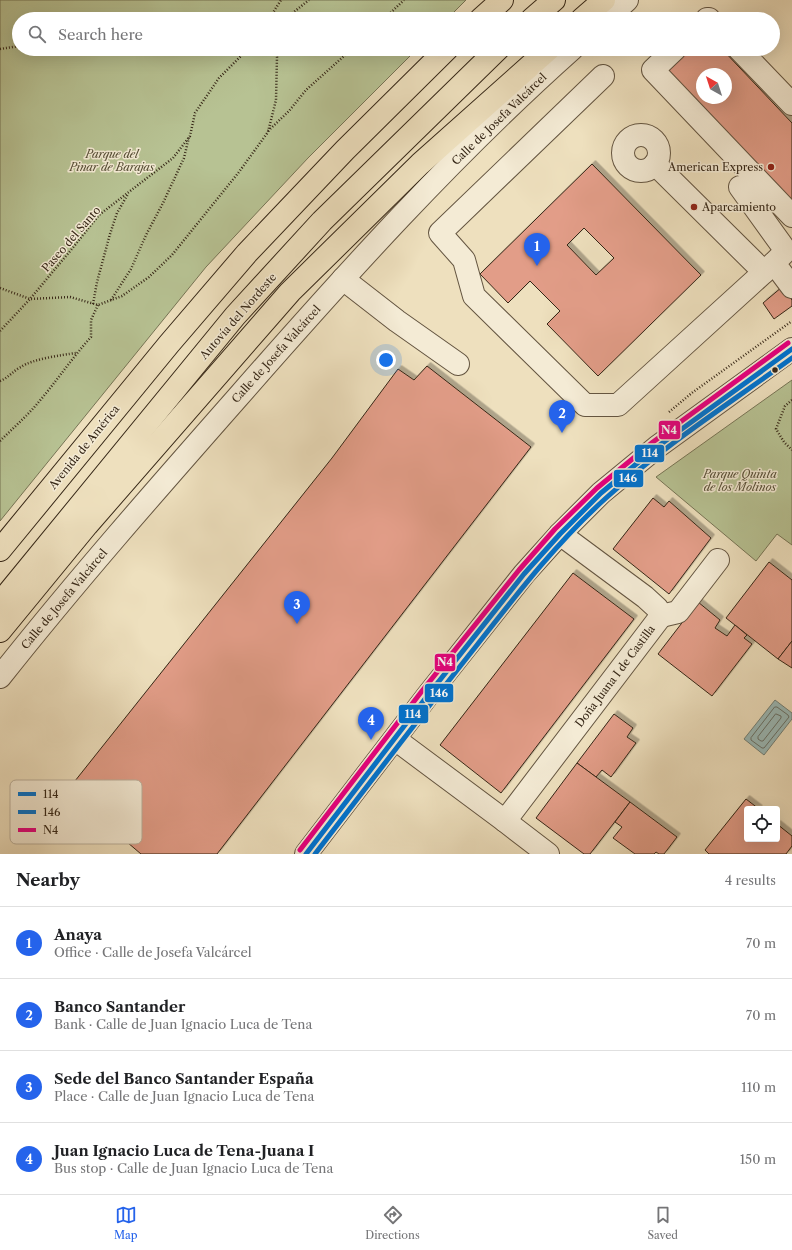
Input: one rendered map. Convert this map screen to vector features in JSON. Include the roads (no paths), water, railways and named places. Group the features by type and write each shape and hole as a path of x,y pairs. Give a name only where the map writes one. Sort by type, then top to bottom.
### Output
{"highway":[{"path":"471,12 480,0"},
{"path":"489,12 502,0"},
{"path":"540,12 554,0"},
{"path":"590,12 604,0"},
{"name":"Avenida de América","path":"0,550 169,344 252,248 345,150 438,56"},
{"name":"Autovía del Nordeste","path":"0,603 235,316 322,221 491,56"},
{"path":"0,631 87,525 290,292 420,164 541,56"}],"street":[{"path":"614,12 627,0"},
{"name":"Calle de Josefa Valcárcel","path":"0,677 39,628 171,472 343,279 405,211 564,56"},
{"path":"668,56 653,70 792,216"},
{"path":"745,56 792,104"},
{"path":"603,76 440,233 464,260 474,296 585,405 618,405 786,251 740,187"},
{"path":"655,164 769,268 792,287"},
{"path":"343,279 397,322 458,364"},
{"path":"306,854 524,574 560,534 600,493 657,447 792,349"},
{"name":"Doña Juana I de Castilla","path":"505,821 661,616 646,597 560,534"},
{"path":"661,616 678,612 709,558"},
{"path":"395,739 548,854"}],"water":[{"path":"775,700 792,713 792,719 764,755 744,739"}],"place":[{"name":"American Express","path":"771,167"},
{"name":"Aparcamiento","path":"694,207"},
{"name":"Anaya","path":"537,266"},
{"name":"Banco Santander","path":"562,433"},
{"name":"Sede del Banco Santander España","path":"297,624"},
{"name":"Juan Ignacio Luca de Tena-Juana I","path":"371,740"}],"park label":[{"name":"Parque del Pinar de Barajas","path":"112,160"},
{"name":"Parque Quinta de los Molinos","path":"740,480"}]}
